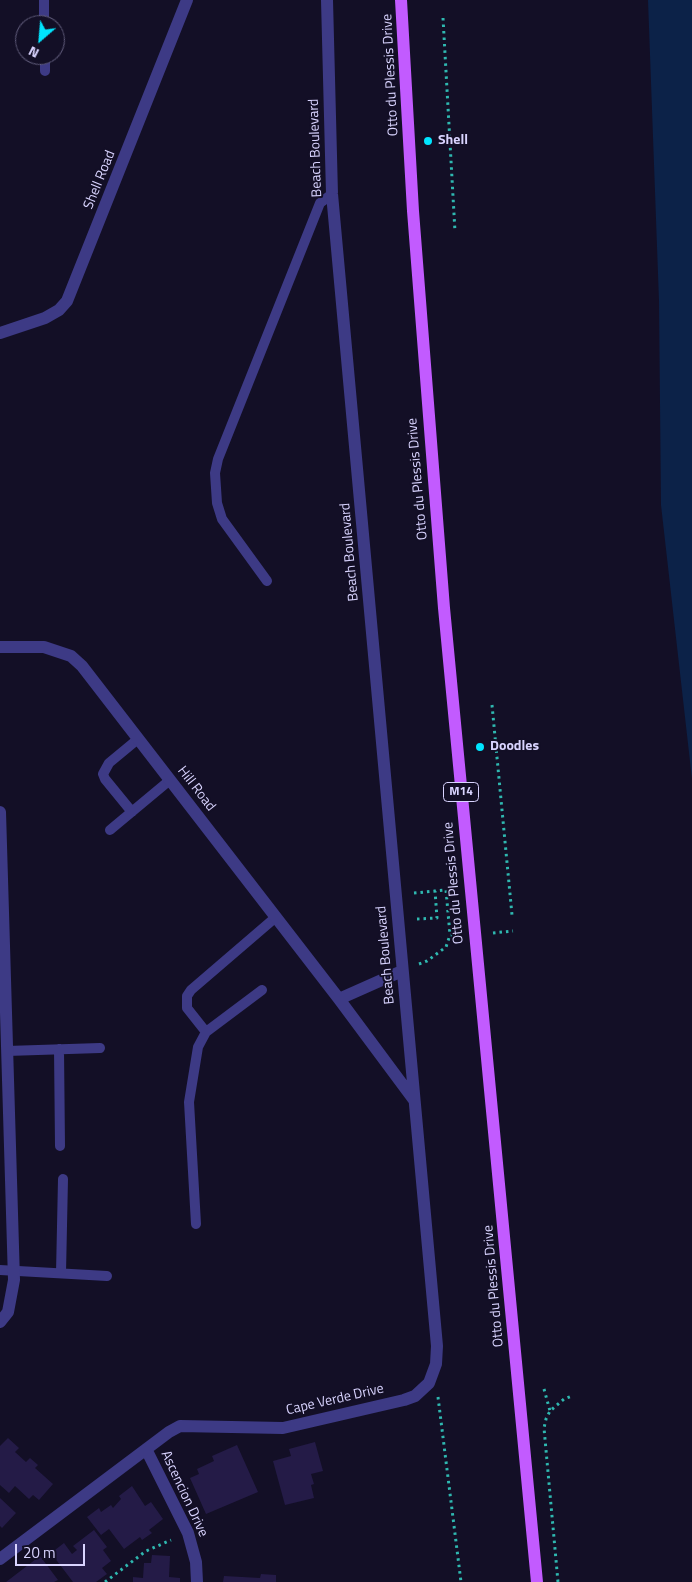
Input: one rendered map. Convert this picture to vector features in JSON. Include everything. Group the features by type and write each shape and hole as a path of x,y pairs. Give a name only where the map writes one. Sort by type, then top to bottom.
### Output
{"main road":[{"name":"Otto du Plessis Drive","path":"401,0 415,231 444,608 537,1582"}],"street":[{"name":"Shell Road","path":"0,333 45,318 59,310 67,301 187,0"},
{"name":"Beach Boulevard","path":"327,0 332,194 414,1100"},
{"name":"Hill Road","path":"0,647 44,647 71,656 82,666 339,999 414,1100"},
{"path":"0,812 5,1145 14,1275 8,1312 0,1322"},
{"path":"339,999 402,971"},
{"name":"Cape Verde Drive","path":"0,1559 146,1449 180,1426 269,1428 294,1426 404,1400 415,1396 429,1383 436,1364 437,1346 414,1100"},
{"name":"Ascencion Drive","path":"146,1449 188,1532 196,1562 197,1582"}],"lane":[{"path":"44,0 44,15"},
{"path":"45,65 45,71"},
{"path":"268,581 222,519 215,495 215,473 218,459 320,203 332,194"},
{"path":"132,812 105,779 104,774 109,764 138,739"},
{"path":"110,830 170,780"},
{"path":"206,1032 190,1013 186,1002 191,990 276,917"},
{"path":"196,1224 189,1102 198,1047 206,1032 262,990"},
{"path":"5,1046 58,1049 100,1048"},
{"path":"58,1049 60,1146"},
{"path":"61,1273 63,1179"},
{"path":"0,1270 14,1275 61,1273 107,1276"}],"path":[{"path":"443,18 455,232"},
{"path":"492,705 512,915"},
{"path":"414,885 415,902"},
{"path":"402,971 434,957 446,946 450,935 446,890 414,893"},
{"path":"416,910 417,919 437,918 435,891"},
{"path":"493,932 513,932"},
{"path":"450,935 456,935"},
{"path":"544,1389 550,1411"},
{"path":"558,1582 544,1428 550,1411 564,1399 572,1396"},
{"path":"440,1398 462,1582"},
{"path":"105,1582 146,1551 188,1532"}],"water":[{"path":"648,0 692,0 692,779 661,505 659,301"}],"building":[{"path":"8,1438 19,1448 15,1452 26,1462 30,1458 38,1465 35,1468 53,1484 39,1500 33,1495 29,1499 15,1486 9,1493 0,1485 0,1446"},
{"path":"315,1442 323,1471 311,1474 314,1484 311,1485 314,1498 285,1505 273,1461 291,1456 289,1449"},
{"path":"237,1445 258,1492 206,1514 190,1478 199,1474 197,1469 214,1461 212,1456"},
{"path":"132,1486 145,1506 151,1502 163,1519 149,1530 152,1533 142,1540 140,1537 124,1549 109,1529 101,1535 87,1517 99,1508 101,1512 111,1505 113,1508 121,1499 119,1496"},
{"path":"0,1498 16,1513 2,1528 0,1526"},
{"path":"94,1530 107,1547 103,1550 111,1561 102,1568 107,1574 96,1582 73,1582 51,1553 64,1543 72,1554 77,1550 73,1546"},
{"path":"152,1555 170,1556 169,1577 180,1578 180,1582 133,1582 133,1577 143,1578 144,1563 151,1563"},
{"path":"40,1556 58,1580 54,1582 6,1582"},
{"path":"261,1574 276,1575 276,1582 223,1582 224,1576 260,1578"}],"place":[{"name":"Shell","path":"428,141"},
{"name":"Doodles","path":"480,747"}]}
